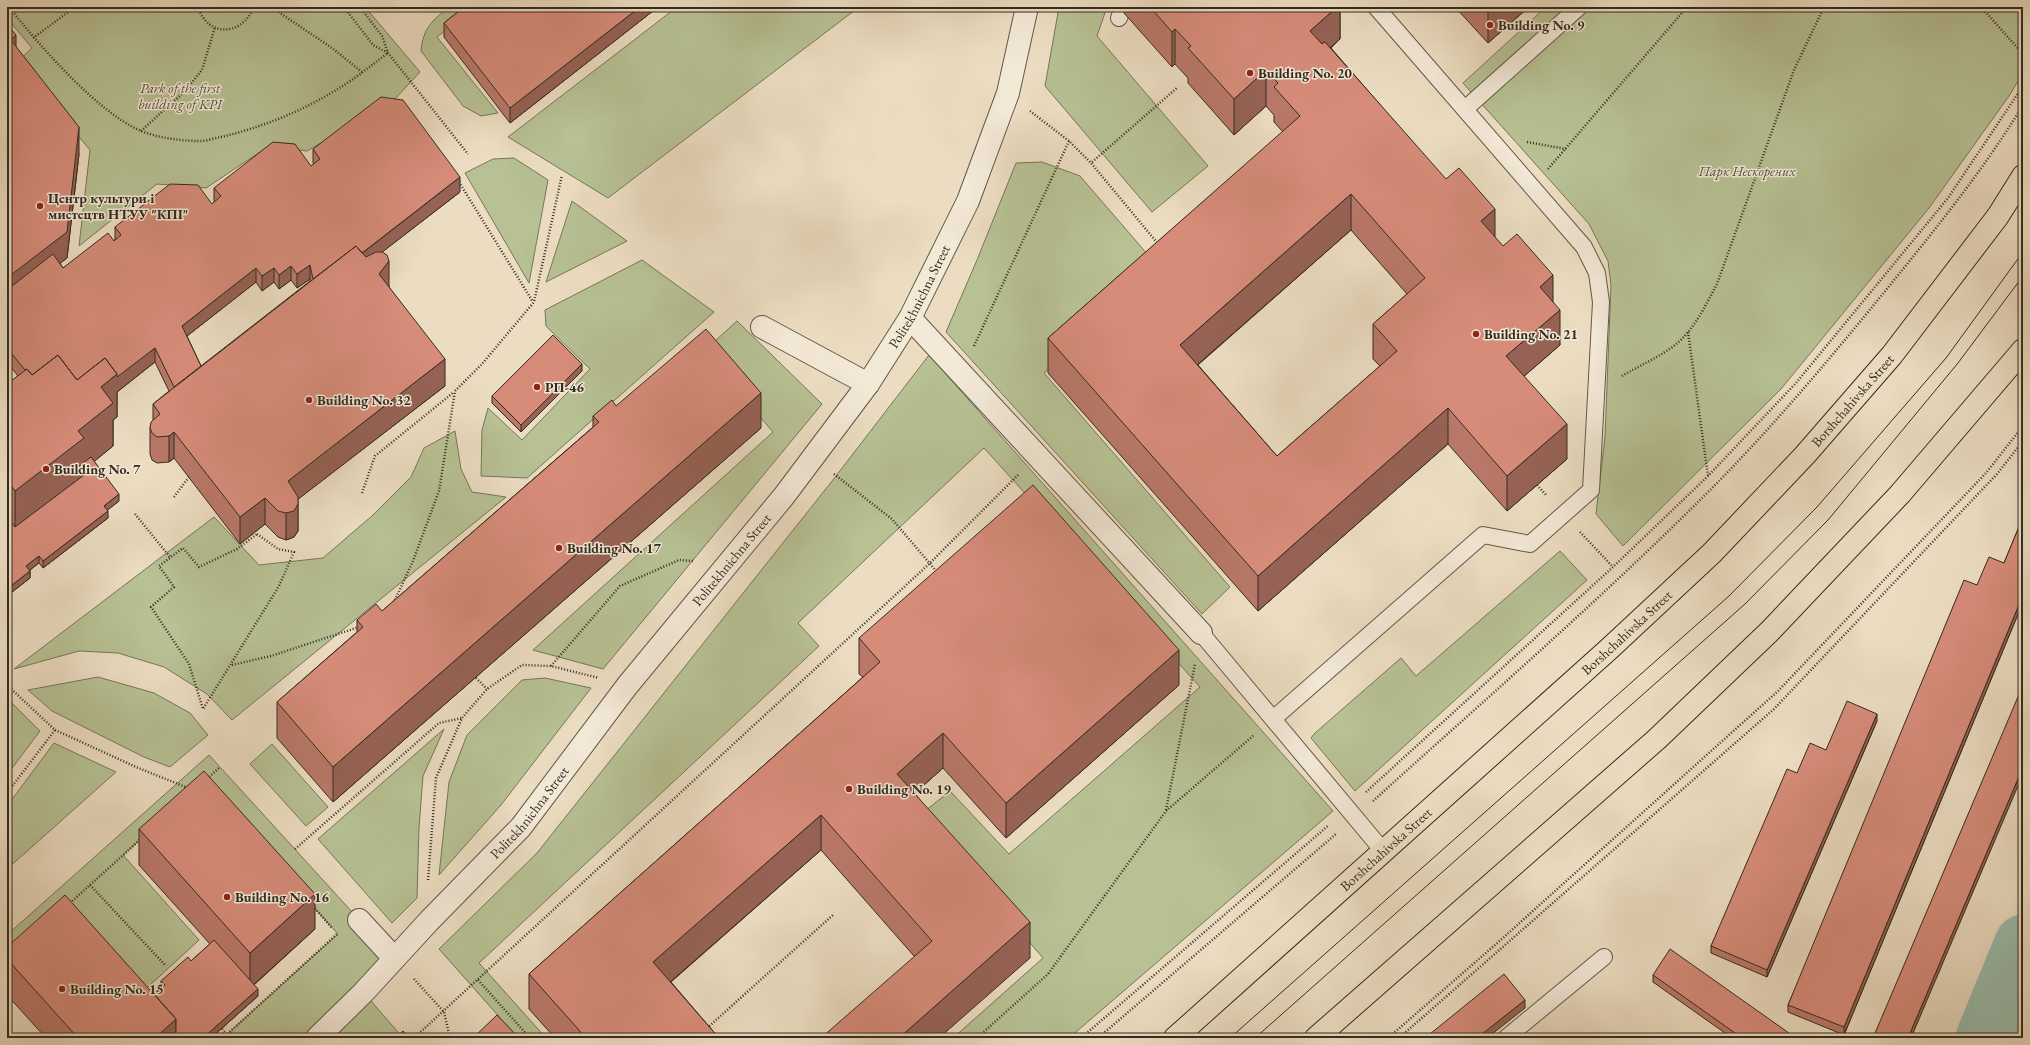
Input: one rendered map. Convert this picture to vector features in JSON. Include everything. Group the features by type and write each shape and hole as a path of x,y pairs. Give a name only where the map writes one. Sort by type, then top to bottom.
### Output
{"main road":[{"name":"Borshchahivska Street","path":"1175,1038 1615,644 1723,542 1806,455 1892,355 1998,216 2023,176"},
{"path":"1316,1038 1657,739 1769,632 1900,494 2023,350"}],"street":[{"name":"Politekhnichna Street","path":"317,1038 363,993 429,921 521,827 627,686 784,496 868,384 910,318 968,201 1008,93 1027,7"},
{"path":"910,318 1201,633"},
{"path":"762,327 868,384"},
{"path":"359,920 394,958"}],"lane":[{"path":"1273,719 1483,535 1530,544 1591,490 1601,302 1598,274 1584,247 1376,7"},
{"path":"1465,109 1579,7"},
{"path":"1201,633 1384,852"},
{"path":"1506,1038 1604,957"}],"path":[{"path":"9,7 33,38 96,100 127,124 141,131 161,137 202,141 245,132 289,114 331,94 388,53"},
{"path":"33,38 75,7"},
{"path":"198,7 201,16 215,28 225,30 243,24 250,16 254,7"},
{"path":"271,7 332,48 362,72"},
{"path":"344,7 373,45 388,53"},
{"path":"360,7 382,36 388,53 468,154"},
{"path":"1532,187 1686,7"},
{"path":"1596,390 1669,350 1688,332 1702,313 1717,284 1794,70 1824,7"},
{"path":"1982,7 2023,54"},
{"path":"141,131 184,92 202,70 215,28"},
{"path":"1081,1038 1351,813 1708,476 1796,383 1948,198 2023,86"},
{"path":"1091,163 1178,87"},
{"path":"1008,93 1069,141 1091,163 1161,247"},
{"path":"1098,1038 1628,570 1719,481 1807,386 1947,215 2008,130 2023,105"},
{"path":"961,374 1069,141"},
{"path":"362,493 375,456 455,391 482,364 534,302 562,175"},
{"path":"456,178 534,302"},
{"path":"1688,332 1708,476"},
{"path":"395,600 413,562 439,491 455,391"},
{"path":"1388,1038 1500,940 1778,691 1986,473 2023,426"},
{"path":"1399,1038 1774,709 1997,474 2023,441"},
{"path":"414,1038 929,564 1038,456"},
{"path":"836,476 892,519 938,574"},
{"path":"174,497 189,477"},
{"path":"135,514 170,557"},
{"path":"257,534 278,549 294,552 279,586 203,709 189,664 151,607 174,587 159,566 170,557 183,548 199,567 237,549 257,534"},
{"path":"1582,535 1613,567"},
{"path":"551,666 620,586 679,560"},
{"path":"231,665 271,656 347,632 364,625"},
{"path":"1166,811 1201,633"},
{"path":"429,921 428,884 436,778 462,718 487,689 522,665 551,666 627,686"},
{"path":"476,678 487,689"},
{"path":"7,685 55,730 195,790"},
{"path":"295,849 439,723 462,718"},
{"path":"977,1038 1048,974 1166,811 1273,719"},
{"path":"7,793 55,730"},
{"path":"202,783 220,767"},
{"path":"64,908 145,835"},
{"path":"90,885 166,966"},
{"path":"223,1038 338,934 312,905"},
{"path":"702,1033 833,915"},
{"path":"394,958 444,1012 450,1038"},
{"path":"478,980 530,1038"},
{"path":"222,1029 230,1038"}],"green space":[{"name":"Park of the first building of KPI","path":"7,7 365,7 420,72 393,101 307,151 269,146 206,188 157,184 79,246 90,150 17,62 32,48 7,18"},
{"path":"449,7 475,7 437,37 498,113 481,116 463,106 421,51 424,36 429,26"},
{"path":"677,7 859,7 608,198 508,137"},
{"path":"1059,7 1107,7 1097,36 1208,166 1152,212 1045,86"},
{"name":"Парк Нескорених","path":"1546,7 2023,7 2023,73 2009,96 1929,208 1781,389 1623,546 1596,514 1605,437 1611,285 1608,261 1589,224 1463,83"},
{"path":"514,158 548,180 529,283 465,173 493,159"},
{"path":"1042,162 1080,176 1161,270 1044,373 1230,587 1202,614 946,332 1016,163"},
{"path":"572,201 627,241 546,282"},
{"path":"642,260 714,312 527,478 481,476 482,430 488,408 522,440 590,369 546,326 545,310"},
{"path":"737,321 822,404 603,669 533,650 773,432 704,351"},
{"path":"929,355 1333,811 1069,1038 953,1038 1043,958 920,815 950,791 1009,854 1200,687 984,448 798,623 819,646 479,963 546,1038 518,1038 439,949 537,853 836,476"},
{"path":"455,431 461,469 472,492 506,497 232,720 207,694 164,667 118,653 79,651 14,669 214,517 259,565 323,558 373,515 411,477 424,448"},
{"path":"1560,551 1587,580 1355,791 1311,738 1315,733 1401,658 1416,676"},
{"path":"98,677 154,693 190,713 208,735 170,767 144,757 52,711 28,690"},
{"path":"545,678 591,688 501,805 439,875 449,782 467,735 522,680"},
{"path":"7,698 40,731 7,775"},
{"path":"444,729 423,776 419,828 417,898 392,923 318,839"},
{"path":"54,743 116,772 7,869 7,806"},
{"path":"272,744 328,807 306,826 250,764"},
{"path":"209,755 394,958 364,993 403,1038 223,1038 338,934 202,784 123,855 199,940 136,998 7,960 7,935"}],"building":[{"path":"464,7 640,7 510,108 444,23"},
{"name":"Building No. 21","path":"1150,7 1337,7 1310,31 1322,44 1325,42 1446,179 1459,168 1495,209 1481,221 1503,246 1517,234 1553,275 1540,287 1560,310 1506,356 1567,424 1507,476 1448,408 1258,576 1048,338 1300,116 1274,87 1278,83 1266,70 1234,99 1188,48 1191,46 1175,29 1172,32","holes":["1351,194 1425,278 1373,324 1397,351 1277,456 1180,345"]},
{"path":"7,24 16,35 11,40 7,35"},
{"name":"Центр культури і мистецтв НТУУ \"КПІ\"","path":"7,35 79,127 67,232 7,278"},
{"path":"381,97 403,100 460,177 362,253 356,246 313,279 310,265 297,274 291,266 279,275 274,268 262,276 256,268 182,326 201,366 174,387 155,348 117,377 117,374 105,358 77,380 58,355 32,375 27,369 25,370 7,348 7,290 53,254 63,268 108,233 114,241 121,235 115,227 170,184 198,185 212,204 221,196 214,188 273,142 295,144 311,166 320,159 313,149"},
{"name":"Building No. 32","path":"356,246 366,257 376,252 382,252 387,255 389,261 379,274 445,359 288,481 298,497 298,504 294,511 286,513 278,511 265,498 240,517 174,432 169,436 157,437 152,433 150,428 151,422 160,414 153,404"},
{"name":"Building No. 17","path":"706,329 761,393 333,767 277,702 363,627 357,620 376,604 382,611 599,422 593,416 612,400 616,406"},
{"name":"РП-46","path":"553,335 582,364 521,425 492,396"},
{"path":"58,355 77,380 105,358 117,374 101,387 113,403 78,431 84,438 15,491 10,484 7,487 7,384 27,369 32,375"},
{"path":"91,457 119,494 104,506 108,511 43,561 39,556 26,566 30,571 7,589 7,523 10,521 15,527 84,475 78,467"},
{"name":"Building No. 19","path":"1033,485 1179,650 1006,803 943,733 897,774 1030,922 899,1038 821,1038 932,941 821,815 653,962 719,1038 586,1038 529,974 880,662 859,638"},
{"path":"2023,517 2023,595 1844,1027 1788,1005 1964,580 1977,585 1989,557 2004,563"},
{"path":"2023,685 2023,767 1908,1038 1873,1038"},
{"path":"1847,701 1877,714 1767,970 1711,946 1787,769 1797,773 1810,743 1826,750"},
{"name":"Building No. 16","path":"204,771 315,894 250,953 139,829"},
{"path":"65,895 176,1019 155,1038 78,1038 7,959 7,947"},
{"path":"214,940 258,989 203,1038 176,1038 176,1019 154,994 165,985 161,981 188,957 191,961"},
{"path":"1670,949 1796,1038 1742,1038 1653,975"},
{"path":"1504,974 1525,1000 1477,1038 1425,1038"},
{"path":"497,1015 519,1038 473,1038"},
{"path":"403,1031 410,1038 395,1038"}],"waterway":[{"path":"1984,1038 2023,943"}],"tram line":[{"path":"1230,1038 1729,596 1817,507 1946,358 2023,252"},
{"path":"1255,1038 1745,604 1828,520 1958,363 2023,276"}],"place":[{"name":"Building No. 9","path":"1490,25"},
{"name":"Building No. 20","path":"1250,73"},
{"name":"Центр культури і мистецтв НТУУ \"КПІ\"","path":"40,206"},
{"name":"Building No. 21","path":"1476,334"},
{"name":"РП-46","path":"537,387"},
{"name":"Building No. 32","path":"309,400"},
{"name":"Building No. 7","path":"46,469"},
{"name":"Building No. 17","path":"559,548"},
{"name":"Building No. 19","path":"849,789"},
{"name":"Building No. 16","path":"227,897"},
{"name":"Building No. 15","path":"62,989"}]}
